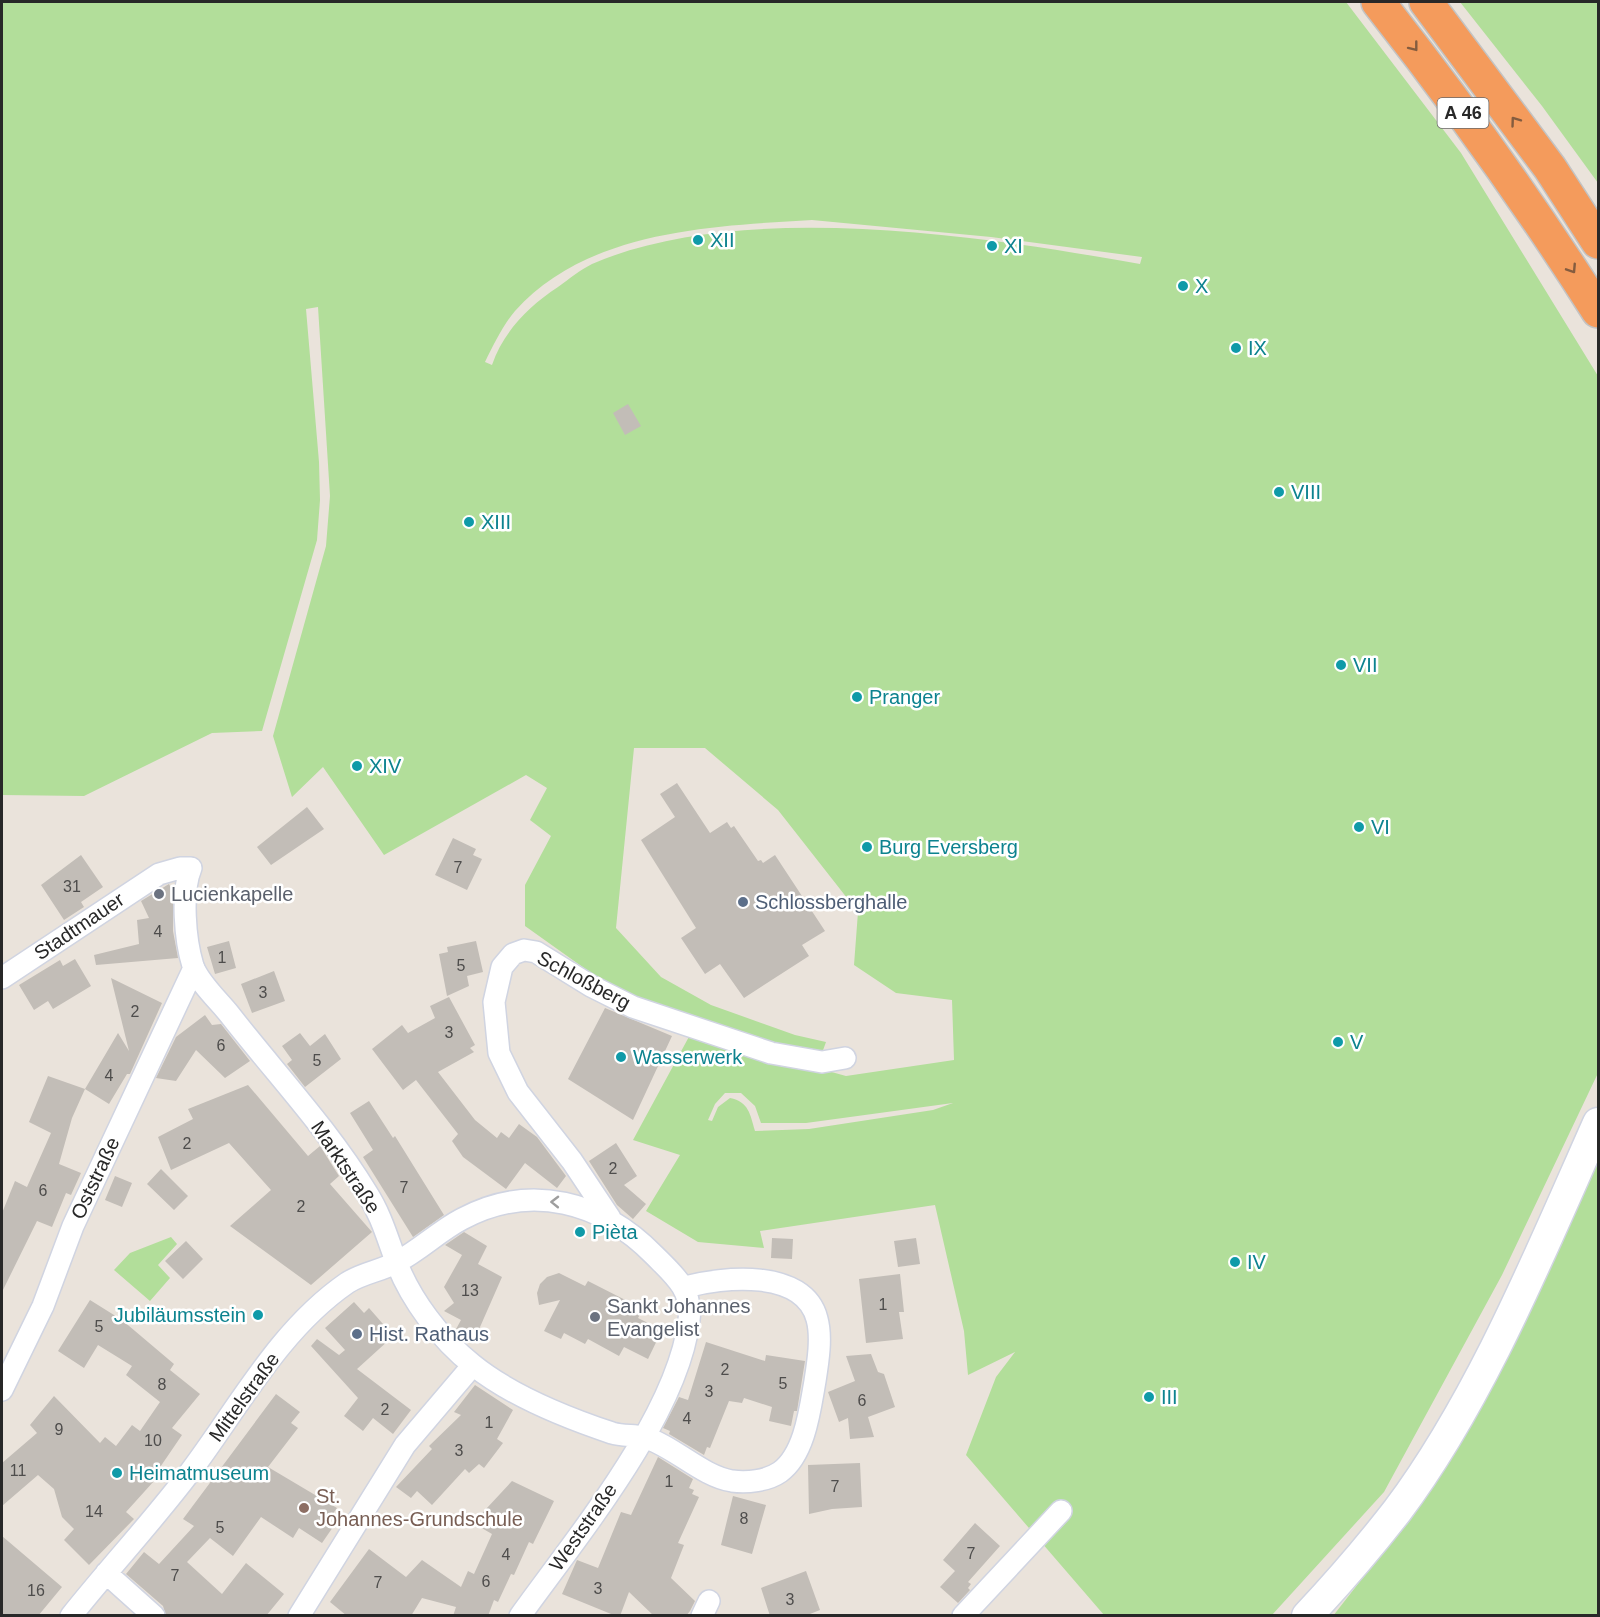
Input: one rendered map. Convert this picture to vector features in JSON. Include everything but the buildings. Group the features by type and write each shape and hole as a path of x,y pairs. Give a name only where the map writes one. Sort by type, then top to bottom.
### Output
{"highway":[{"name":"A 46","path":"1378,2 1439,79 1545,227 1599,311"},
{"name":"A 46","path":"1426,2 1550,168 1599,242"}],"street":[{"name":"Stadtmauer","path":"2,978 159,874 180,868 191,868 187,878 185,901 194,968"},
{"name":"Schloßberg","path":"610,1219 572,1161 518,1092 499,1053 494,1002 502,967 513,954 524,950 536,952 633,1007 771,1053 822,1062 845,1058"},
{"name":"Marktstraße","path":"194,968 286,1082 366,1191 384,1225 396,1263 435,1327 472,1365 539,1404 614,1434 643,1437"},
{"name":"Oststraße","path":"2,1390 43,1306 73,1226 194,968"},
{"path":"1307,1616 1397,1511 1461,1410 1496,1345 1599,1123"},
{"name":"Mittelstraße","path":"71,1616 190,1473 264,1366 297,1327 351,1280 396,1263 465,1217 501,1205 527,1201 566,1202 610,1219"},
{"path":"610,1219 648,1249 685,1287 711,1280 749,1278 766,1280 804,1298 811,1305 817,1320 818,1364 807,1418 800,1443 789,1464 778,1473 756,1481 731,1481 643,1437"},
{"name":"Weststraße","path":"520,1616 601,1503 643,1437 663,1399 684,1343 690,1304 685,1287"},
{"path":"298,1616 405,1445 472,1365"},
{"path":"963,1616 1061,1511"},
{"path":"105,1573 154,1616"}],"green space":[{"path":"2,2 1346,2 1461,153 1598,376 1598,1073 1502,1275 1384,1492 1272,1615 1104,1615 966,1455 996,1377 1015,1352 968,1375 964,1331 935,1205 760,1231 764,1248 698,1242 646,1211 680,1155 633,1140 691,1033 846,1076 954,1060 952,1000 896,993 854,965 858,912 778,810 705,748 634,748 616,928 661,977 711,1005 795,1035 826,1042 822,1053 798,1051 648,1003 598,978 525,926 525,885 551,836 530,820 547,788 526,775 384,855 323,767 292,797 273,736 326,546 330,496 318,307 306,309 319,462 320,500 317,540 262,731 212,733 84,796 2,795","holes":["812,220 991,237 1142,257 1140,264 1009,243 863,229 790,228 719,233 652,244 588,266 547,294 527,311 510,331 492,365 485,362 502,329 515,311 545,284 578,263 614,248 653,237 733,225","725,1093 741,1093 755,1106 761,1123 806,1123 953,1103 933,1110 809,1129 755,1131 745,1106 730,1098 718,1107 712,1121 708,1120 715,1104"]},
{"path":"1460,2 1598,2 1598,183 1542,106"},
{"path":"1598,1151 1598,1615 1333,1616 1431,1490 1562,1244"},
{"path":"171,1237 177,1244 158,1265 170,1278 150,1301 114,1270 130,1253"}],"place":[{"name":"XII","path":"698,240"},
{"name":"XI","path":"992,246"},
{"name":"X","path":"1183,286"},
{"name":"IX","path":"1236,348"},
{"name":"VIII","path":"1279,492"},
{"name":"XIII","path":"469,522"},
{"name":"VII","path":"1341,665"},
{"name":"Pranger","path":"857,697"},
{"name":"XIV","path":"357,766"},
{"name":"VI","path":"1359,827"},
{"name":"Burg Eversberg","path":"867,847"},
{"name":"Lucienkapelle","path":"159,894"},
{"name":"Schlossberghalle","path":"743,902"},
{"name":"V","path":"1338,1042"},
{"name":"Wasserwerk","path":"621,1057"},
{"name":"Pièta","path":"580,1232"},
{"name":"IV","path":"1235,1262"},
{"name":"Jubiläumsstein","path":"258,1315"},
{"name":"Sankt Johannes Evangelist","path":"595,1317"},
{"name":"Hist. Rathaus","path":"357,1334"},
{"name":"III","path":"1149,1397"},
{"name":"Heimatmuseum","path":"117,1473"},
{"name":"St. Johannes-Grundschule","path":"304,1508"}]}
